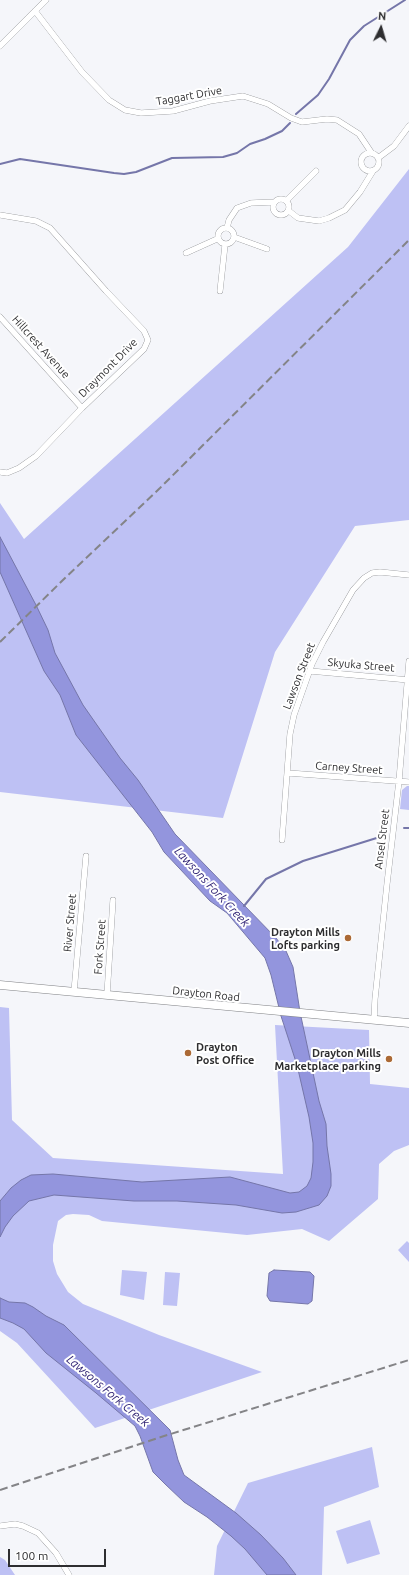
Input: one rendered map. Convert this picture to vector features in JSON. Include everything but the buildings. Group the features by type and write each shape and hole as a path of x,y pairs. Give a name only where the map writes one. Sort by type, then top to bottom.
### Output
{"main road":[{"name":"Drayton Road","path":"0,986 409,1023"}],"street":[{"path":"0,46 46,0"},
{"name":"Taggart Drive","path":"35,11 82,72 109,100 125,110 141,113 173,111 210,101 243,96 268,104 291,118 302,122 327,119 337,120 359,134 371,152"},
{"path":"378,158 394,146 409,126"},
{"path":"289,211 298,218 319,221 329,218 345,210 360,192 379,164 377,156 371,152 364,154 360,161 362,168 373,171"},
{"path":"287,200 316,171"},
{"path":"227,228 229,220 238,208 251,203 274,202 282,198 287,200"},
{"path":"274,202 273,206 275,212 280,216 287,214 289,211 290,208 287,200"},
{"name":"Draymont Drive","path":"0,215 36,221 50,228 147,336 147,343 144,349 82,408 36,456 27,463 10,472 0,472"},
{"path":"227,228 233,231 234,237 231,243 225,245 217,239 220,230 227,228"},
{"path":"234,237 267,249"},
{"path":"186,253 217,239"},
{"path":"220,291 225,245"},
{"name":"Hillcrest Avenue","path":"0,317 82,408"},
{"name":"Lawson Street","path":"282,840 288,773 288,754 294,715 310,671 323,642 353,590 360,582 372,573 380,572 409,575"},
{"name":"Ansel Street","path":"374,1020 387,884 399,782 409,661"},
{"name":"Skyuka Street","path":"310,671 408,680"},
{"name":"Carney Street","path":"288,773 409,782"},
{"name":"River Street","path":"74,992 86,856"},
{"name":"Fork Street","path":"107,995 113,900"},
{"path":"0,1526 15,1524 38,1532 56,1553 69,1575"}],"shaded area":[{"path":"409,169 409,520 355,526 275,652 223,818 0,792 0,503 24,539 348,247"},
{"path":"409,786 409,810 400,809 402,790"},
{"path":"0,1007 9,1008 12,1120 53,1158 283,1174 275,1025 369,1030 370,1084 409,1088 409,1145 394,1151 379,1164 378,1199 329,1241 302,1229 247,1235 102,1221 89,1215 66,1215 58,1221 53,1245 53,1261 57,1274 68,1292 83,1304 159,1335 262,1372 95,1428 17,1343 0,1331"},
{"path":"407,1241 409,1243 409,1262 398,1250"},
{"path":"122,1270 147,1272 144,1300 120,1295"},
{"path":"165,1272 180,1273 177,1306 163,1305"},
{"path":"372,1447 379,1487 324,1507 322,1575 214,1575 217,1546 248,1483"},
{"path":"370,1520 380,1554 347,1564 336,1531"},
{"path":"0,1557 5,1560 15,1575 0,1575"}],"water":[{"name":"Lawsons Fork Creek","path":"0,537 36,605 48,630 55,653 83,705 120,758 138,780 175,834 276,938 286,951 293,967 300,1012 319,1101 326,1124 331,1186 327,1196 319,1205 296,1212 282,1213 236,1205 177,1201 134,1201 54,1195 29,1201 13,1216 0,1237 0,1201 11,1188 21,1180 31,1175 53,1174 142,1182 230,1177 290,1193 299,1192 307,1186 311,1178 313,1143 309,1117 297,1065 281,1016 271,975 265,958 227,913 210,901 164,852 152,832 76,735 60,695 44,671 0,572"},
{"path":"274,1270 310,1272 314,1276 312,1301 308,1304 270,1301 267,1296 269,1273"},
{"name":"Lawsons Fork Creek","path":"0,1298 9,1302 25,1303 64,1325 170,1430 178,1460 184,1475 236,1513 261,1535 283,1558 296,1575 267,1575 245,1549 231,1536 207,1517 184,1502 153,1472 135,1426 46,1353 24,1329 0,1318"}],"waterway":[{"path":"296,114 318,95 329,79 350,40 364,26 405,0"},
{"path":"0,164 20,159 124,174 136,172 172,158 223,157 237,153 250,144 282,131 290,123"},
{"path":"404,828 409,828"},
{"name":"Lawsons Fork Creek","path":"244,906 266,879 303,861 383,836"}],"railway":[{"path":"0,642 160,488 409,240"},
{"path":"0,1490 161,1437 409,1360"}],"place":[{"name":"Drayton Mills Lofts parking","path":"348,938"},
{"name":"Drayton Post Office","path":"188,1053"},
{"name":"Drayton Mills Marketplace parking","path":"389,1059"}]}
